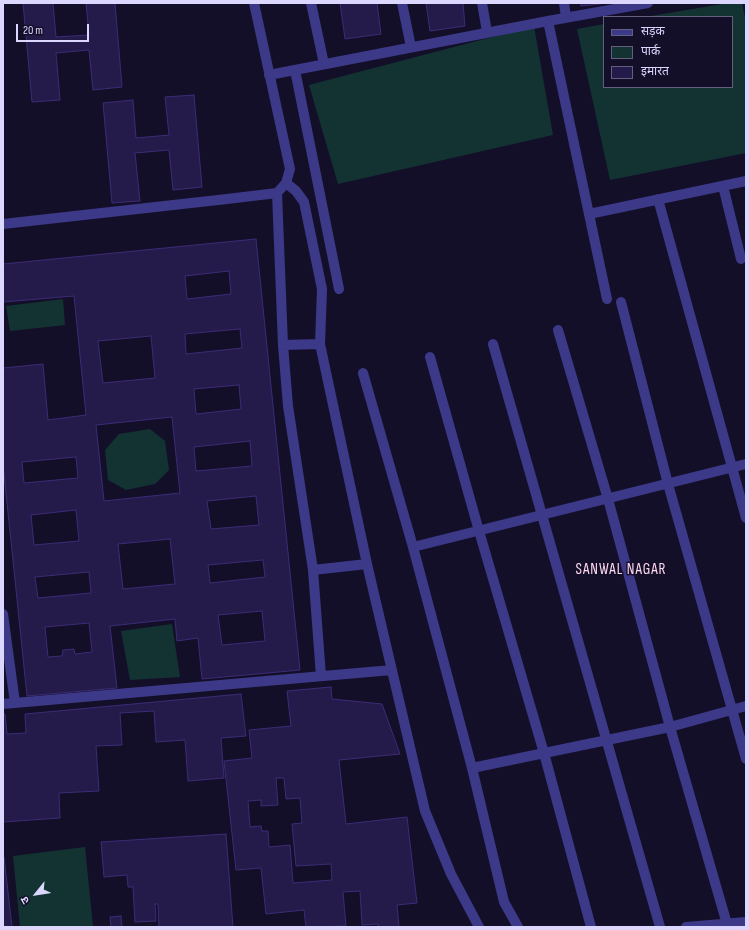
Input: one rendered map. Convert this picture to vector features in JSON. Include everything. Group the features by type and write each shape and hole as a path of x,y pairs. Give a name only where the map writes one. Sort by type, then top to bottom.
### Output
{"street":[{"path":"3,224 219,200 277,192 286,183 290,169 254,3"},
{"path":"311,3 324,64"},
{"path":"402,3 411,47"},
{"path":"482,3 487,32"},
{"path":"564,3 566,17"},
{"path":"269,75 548,20 646,3"},
{"path":"548,20 607,299"},
{"path":"295,70 339,289"},
{"path":"589,214 746,181"},
{"path":"286,183 296,191 304,202 308,216 322,289 320,344 367,564 425,811 451,874 479,927"},
{"path":"723,186 741,259"},
{"path":"277,192 283,344 288,406 313,570 321,676"},
{"path":"658,199 746,518"},
{"path":"621,302 668,484 746,759"},
{"path":"558,330 608,499 670,727 727,924"},
{"path":"283,344 320,344"},
{"path":"493,344 660,927"},
{"path":"430,357 544,753 591,927"},
{"path":"363,373 413,547 472,768 504,902 518,927"},
{"path":"413,547 746,464"},
{"path":"313,570 367,564"},
{"path":"3,614 15,703"},
{"path":"3,704 392,670"},
{"path":"472,768 670,727 746,706"},
{"path":"686,927 746,922"}],"green space":[{"path":"728,3 742,3 746,23 746,153 610,180 577,29 603,24 603,88 733,88 733,16 651,16"},
{"path":"534,26 553,135 338,184 309,85"},
{"path":"63,299 65,325 10,331 6,306"},
{"path":"150,429 165,441 169,470 155,484 126,490 108,480 105,450 119,434"},
{"path":"172,624 180,677 130,680 121,631"},
{"path":"85,847 93,927 20,927 13,856"}],"building":[{"path":"23,3 53,3 56,37 89,35 86,3 115,3 122,87 93,90 89,50 56,53 60,100 32,102"},
{"path":"340,3 377,3 381,34 345,39"},
{"path":"426,3 463,3 465,26 430,31"},
{"path":"581,3 608,3 581,6"},
{"path":"194,95 202,187 173,190 169,150 135,153 140,201 112,203 103,103 133,100 136,138 169,135 165,97"},
{"path":"256,239 300,670 202,679 198,638 177,641 175,619 110,626 117,688 27,696 3,464 3,368 43,364 48,420 86,415 74,296 3,302 3,264","holes":["229,271 231,294 187,299 185,276","240,329 242,348 186,354 185,334","151,336 155,378 103,383 98,341","239,385 241,409 196,414 194,389","172,417 180,493 104,501 96,425","250,441 252,466 196,471 194,447","76,457 78,478 24,483 22,462","256,496 259,525 211,529 207,501","76,510 79,541 34,545 31,515","170,539 175,584 123,589 118,544","263,560 265,577 210,583 208,565","89,572 91,593 38,598 35,577","262,611 265,641 222,645 218,615","89,623 92,652 75,654 74,649 63,650 62,656 48,657 45,627"]},
{"path":"331,687 332,699 382,704 400,754 339,760 346,824 407,817 417,903 397,905 399,927 378,927 378,924 362,925 360,891 343,892 346,926 306,927 304,910 266,914 261,868 236,870 224,761 252,758 249,730 291,726 287,691","holes":["276,778 284,778 286,799 300,798 302,823 292,824 296,866 331,864 332,880 293,883 290,845 269,847 268,831 262,831 261,826 250,827 248,801 261,800 261,806 278,805"]},
{"path":"241,694 246,736 221,738 224,778 188,781 185,740 156,742 154,711 120,713 122,745 96,746 99,791 59,793 60,818 3,822 3,714 5,714 7,734 26,733 25,714"},
{"path":"226,834 233,927 159,927 158,904 155,904 156,921 135,922 133,887 128,887 127,875 104,877 101,842"},
{"path":"4,857 12,927 3,927"},
{"path":"121,916 122,927 111,927 110,917"}],"district":[{"name":"SANWAL NAGAR","path":"621,570"}]}
